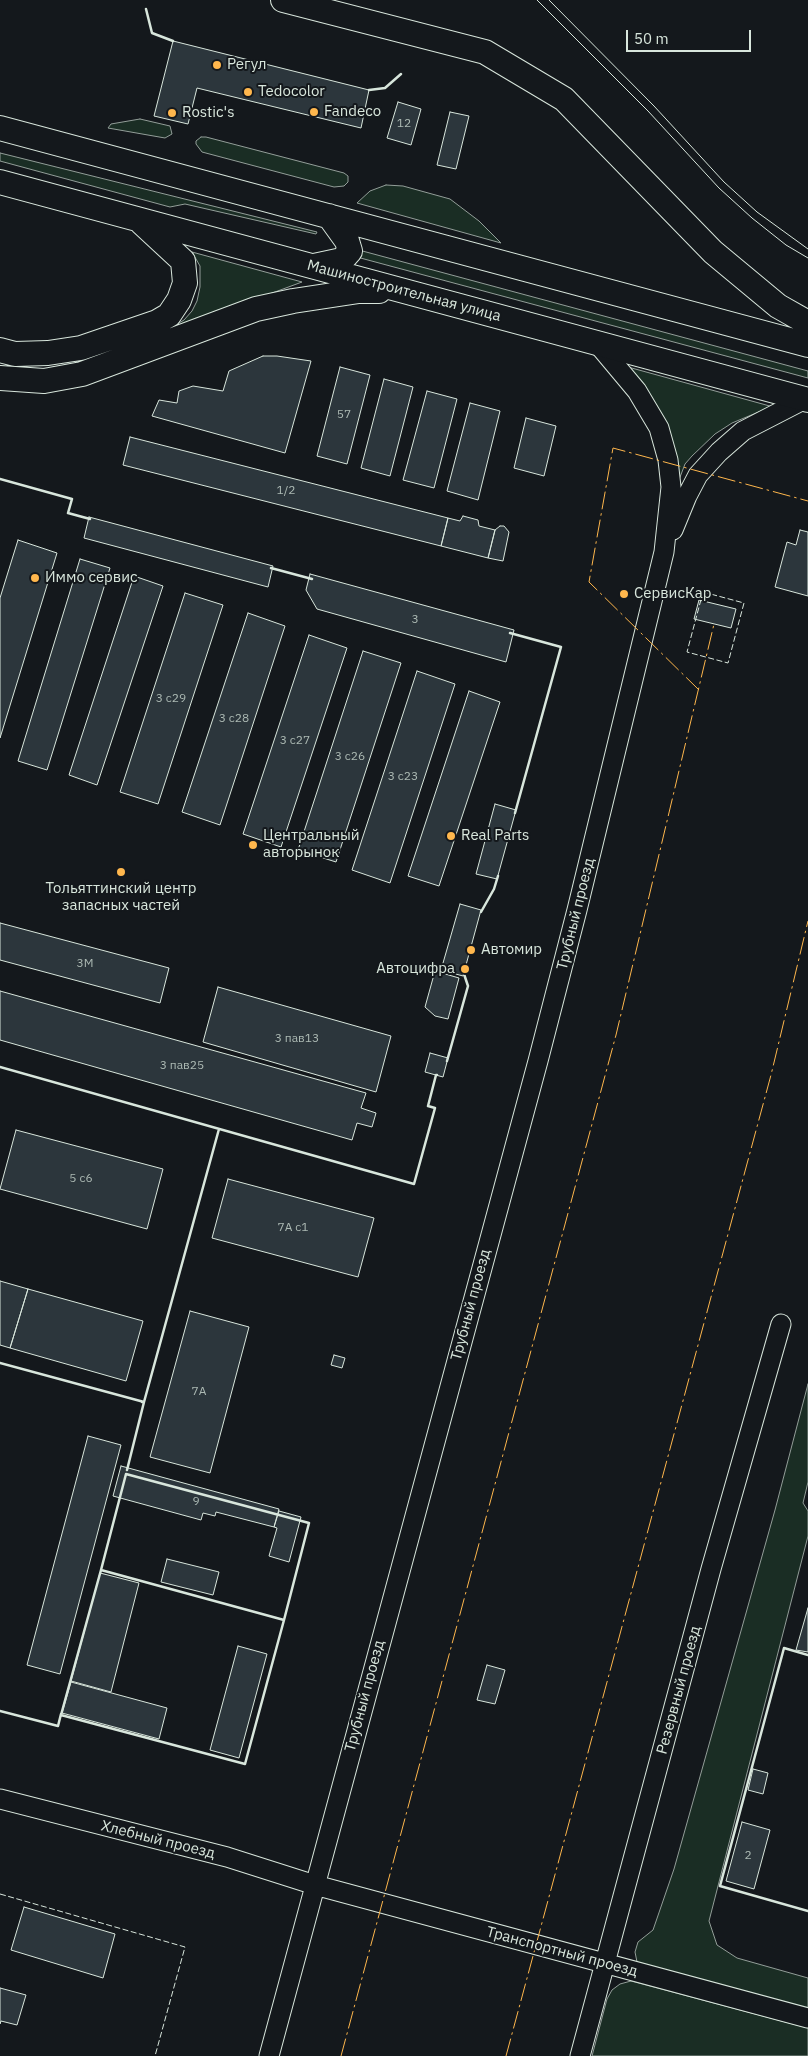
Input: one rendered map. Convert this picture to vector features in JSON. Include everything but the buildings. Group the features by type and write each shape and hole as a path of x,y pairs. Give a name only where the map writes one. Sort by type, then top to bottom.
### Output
{"main road":[{"path":"283,0 485,52 564,99 713,252 778,306 808,323"},
{"path":"0,128 808,345"},
{"name":"Машиностроительная улица","path":"0,182 807,399"},
{"path":"314,266 342,260 350,251 347,241 329,216"},
{"path":"0,350 15,354 48,353 81,348 157,322 169,315 179,300 185,283 182,261 136,219"},
{"path":"0,378 44,381 82,374 256,310 293,301 359,291 403,290"}],"street":[{"path":"596,342 638,391 659,428 668,460 671,487 664,552"},
{"path":"664,552 686,496 698,474 742,431 807,399"},
{"name":"Трубный проезд","path":"269,2056 575,919 664,552"},
{"name":"Резервный проезд","path":"580,2056 711,1569 781,1324"},
{"name":"Хлебный проезд","path":"0,1799 227,1857 315,1885"},
{"name":"Транспортный проезд","path":"315,1885 808,2018"}],"green space":[{"path":"140,119 170,126 172,134 165,138 108,128 111,124"},
{"path":"201,137 344,173 348,176 348,182 344,186 334,187 202,152 196,144 196,141"},
{"path":"0,153 317,232 316,234 185,204 170,207 0,161"},
{"path":"386,185 403,186 450,199 479,221 501,243 357,203 370,191"},
{"path":"355,249 808,371 808,378 353,256"},
{"path":"192,252 302,282 172,330 171,328 184,320 192,311 197,301 200,287 200,266"},
{"path":"628,367 777,408 761,411 732,423 715,434 685,464 674,493"},
{"path":"808,1384 808,1482 803,1503 808,1511 808,1536 709,1921 717,1945 737,1958 808,1978 808,2013 646,1969 637,1962 635,1952 638,1942 653,1930 674,1869 775,1510"},
{"path":"631,1981 808,2028 808,2056 592,2056 607,1999 612,1990 620,1984"}],"tram line":[{"path":"537,0 648,111 719,188 786,245 808,258"},
{"path":"549,0 654,106 724,182 757,212 808,249"}],"fence":[{"path":"703,592 744,603 728,663 687,652 703,592"},
{"path":"0,1894 185,1947 155,2056"}],"wall":[{"path":"146,9 152,33 173,41"},
{"path":"369,90 385,88 401,74"},
{"path":"0,479 72,499 68,513 90,519"},
{"path":"271,568 312,579"},
{"path":"510,633 561,647 515,813"},
{"path":"481,912 494,889 498,876"},
{"path":"447,1061 468,986 464,974"},
{"path":"0,1067 414,1184 435,1108 428,1106 437,1075"},
{"path":"0,1363 144,1402 219,1129"},
{"path":"127,1470 144,1402 142,1402"},
{"path":"126,1474 309,1523 284,1620 101,1570 126,1474"},
{"path":"101,1570 284,1620 245,1764 61,1715 101,1570"},
{"path":"808,1655 784,1648 720,1886 808,1911"},
{"path":"0,1711 58,1726 61,1714"}],"power":[{"path":"699,690 589,582 613,448 808,501"},
{"path":"341,2056 616,1035 714,624"},
{"path":"506,2056 771,1075 808,921"}],"place":[{"name":"Регул","path":"217,65"},
{"name":"Tedocolor","path":"248,92"},
{"name":"Fandeco","path":"314,112"},
{"name":"Rostic's","path":"172,113"},
{"name":"Иммо сервис","path":"35,578"},
{"name":"СервисКар","path":"624,594"},
{"name":"Real Parts","path":"451,836"},
{"name":"Центральный авторынок","path":"253,845"},
{"name":"Тольяттинский центр запасных частей","path":"121,872"},
{"name":"Автомир","path":"471,950"},
{"name":"Автоцифра","path":"465,969"}]}
